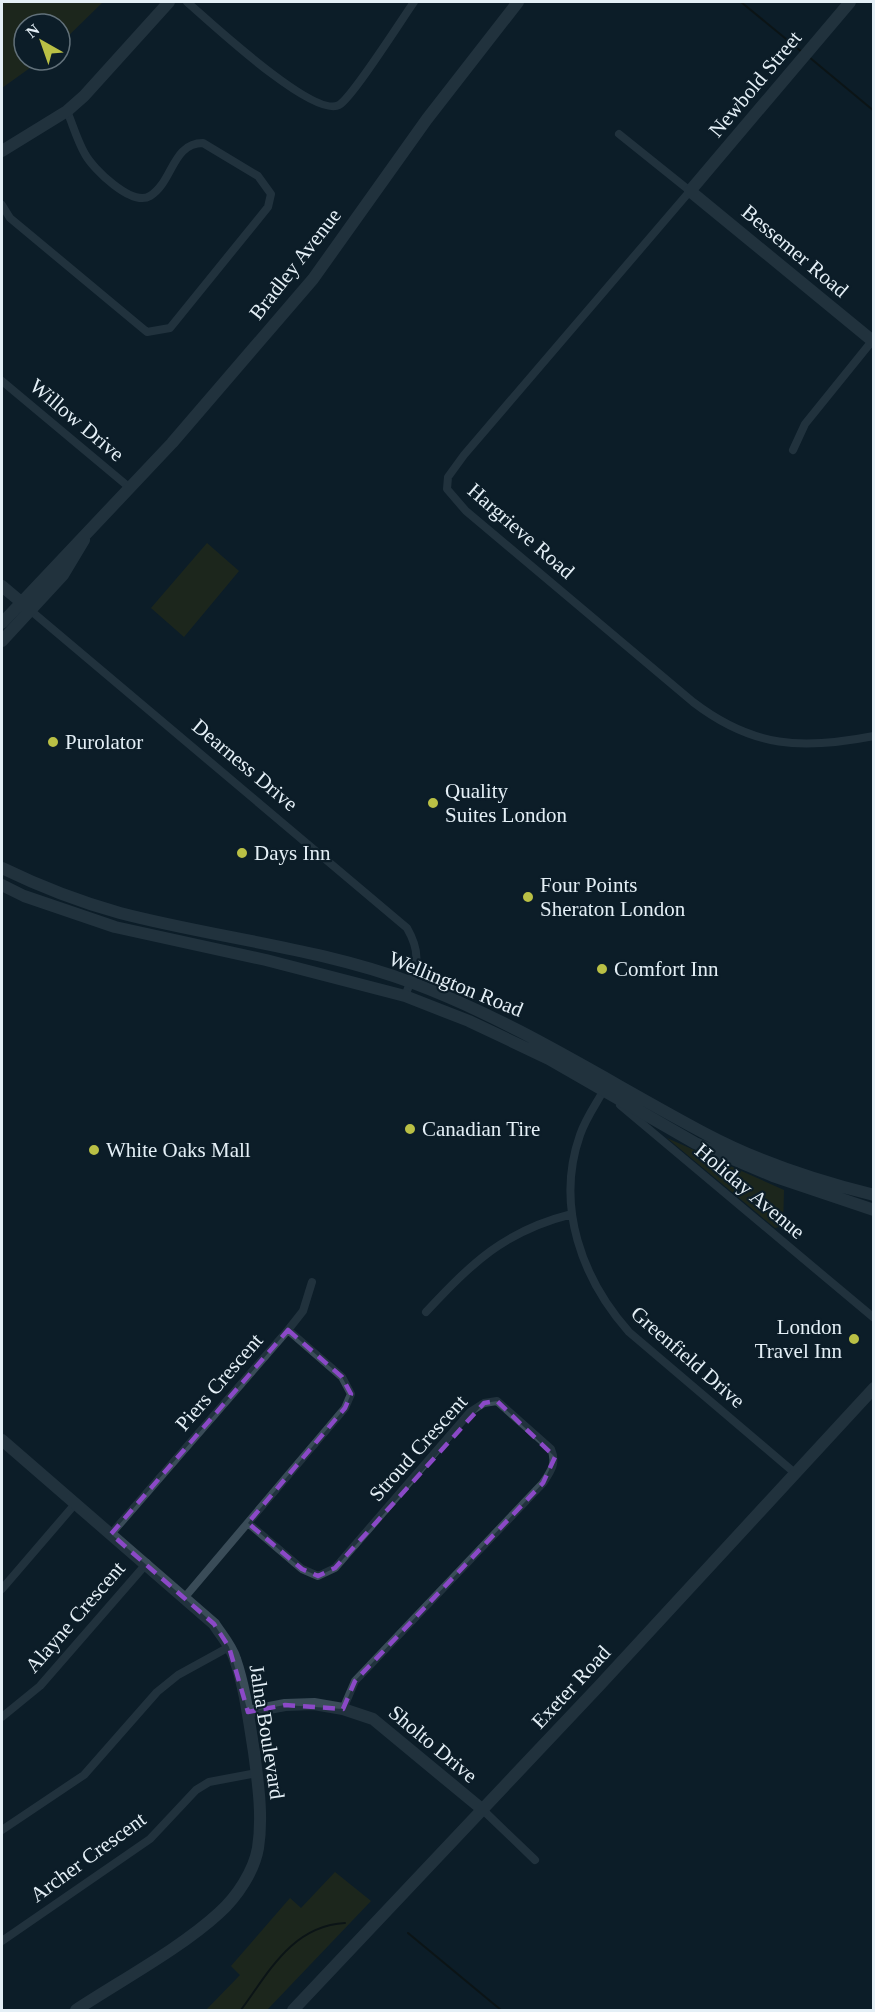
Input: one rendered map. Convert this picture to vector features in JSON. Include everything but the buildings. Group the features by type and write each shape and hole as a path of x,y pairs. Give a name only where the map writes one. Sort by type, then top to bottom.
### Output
{"main road":[{"path":"2,151 67,111 84,96 169,2"},
{"name":"Bradley Avenue","path":"2,623 26,606 73,562 86,537 172,443 313,279 434,110 518,2"},
{"name":"Newbold Street","path":"690,191 850,2"},
{"name":"Bessemer Road","path":"690,191 873,341"},
{"name":"Dearness Drive","path":"2,586 26,606"},
{"name":"Bradley Avenue","path":"2,641 26,606"},
{"name":"Wellington Road","path":"2,868 28,880 112,910 326,959 410,982 555,1048 695,1143 773,1176 873,1210"},
{"name":"Wellington Road","path":"2,885 24,896 109,925 188,945 277,963 405,996 607,1085 707,1135 777,1164 873,1195"},
{"path":"109,925 112,910"},
{"name":"Exeter Road","path":"293,2010 483,1810 796,1474 873,1388"},
{"name":"Jalna Boulevard","path":"3,1443 147,1563 214,1624 235,1657 248,1712 257,1773 260,1814 258,1849 245,1880 233,1898 219,1913 184,1939 76,2010"},
{"name":"Sholto Drive","path":"248,1712 285,1705 314,1704 343,1709 373,1719 483,1810"}],"street":[{"path":"187,2 277,79 321,104 331,106 339,105 353,89 414,2"},
{"path":"2,205 10,218 147,332 170,328 268,207 271,194 258,176 203,143 195,143 184,148 156,192 148,198 138,199 109,181 85,155 67,111"},
{"path":"620,134 690,191"},
{"name":"Hargrieve Road","path":"690,191 464,455 448,477 447,489 466,511 693,702 719,721 752,736 792,745 833,744 873,736"},
{"path":"793,450 805,424 873,341"},
{"name":"Willow Drive","path":"2,381 130,488"},
{"name":"Dearness Drive","path":"26,606 407,928 418,946 405,996"},
{"name":"Greenfield Drive","path":"607,1085 590,1109 579,1137 571,1180 572,1214 580,1256 597,1291 611,1312 629,1332 796,1474"},
{"name":"Holiday Avenue","path":"607,1085 873,1318"},
{"path":"426,1312 469,1267 491,1248 540,1222 572,1214"},
{"path":"288,1330 303,1311 312,1282"},
{"name":"Piers Crescent","path":"111,1534 288,1330 342,1377 351,1394 345,1408 185,1596"},
{"name":"Stroud Crescent","path":"248,1522 302,1569 318,1576 335,1568 470,1412 484,1403 497,1401 551,1449 555,1457 554,1466 543,1483 355,1681 343,1709"},
{"path":"2,1589 75,1504"},
{"name":"Alayne Crescent","path":"2,1717 40,1686 147,1563"},
{"path":"2,1830 84,1775 164,1687 178,1675 229,1647"},
{"name":"Archer Crescent","path":"2,1941 150,1839 196,1790 209,1782 257,1773"},
{"name":"Sholto Drive","path":"483,1810 535,1860"}],"highlighted area":[{"path":"288,1330 342,1377 351,1394 345,1408 248,1523 302,1569 318,1576 335,1568 484,1403 497,1401 555,1457 543,1483 355,1681 343,1709 285,1705 248,1712 229,1647 214,1624 111,1534"}],"green space":[{"path":"2,2 103,2 72,32 72,12 12,12 12,72 24,72 2,88"},
{"path":"207,543 239,571 184,637 151,608"},
{"path":"667,1138 784,1190 783,1226 775,1228"},
{"path":"335,1872 371,1901 267,2010 206,2010 240,1975 231,1966 290,1898 301,1908"}],"waterway":[{"path":"741,2 802,52"},
{"path":"809,57 874,111"},
{"path":"241,2010 272,1967 296,1942 326,1926 345,1923"},
{"path":"408,1933 501,2010"}],"place":[{"name":"Purolator","path":"53,742"},
{"name":"Quality Suites London","path":"433,803"},
{"name":"Days Inn","path":"242,853"},
{"name":"Four Points Sheraton London","path":"528,897"},
{"name":"Comfort Inn","path":"602,969"},
{"name":"Canadian Tire","path":"410,1129"},
{"name":"White Oaks Mall","path":"94,1150"},
{"name":"London Travel Inn","path":"854,1339"}]}
